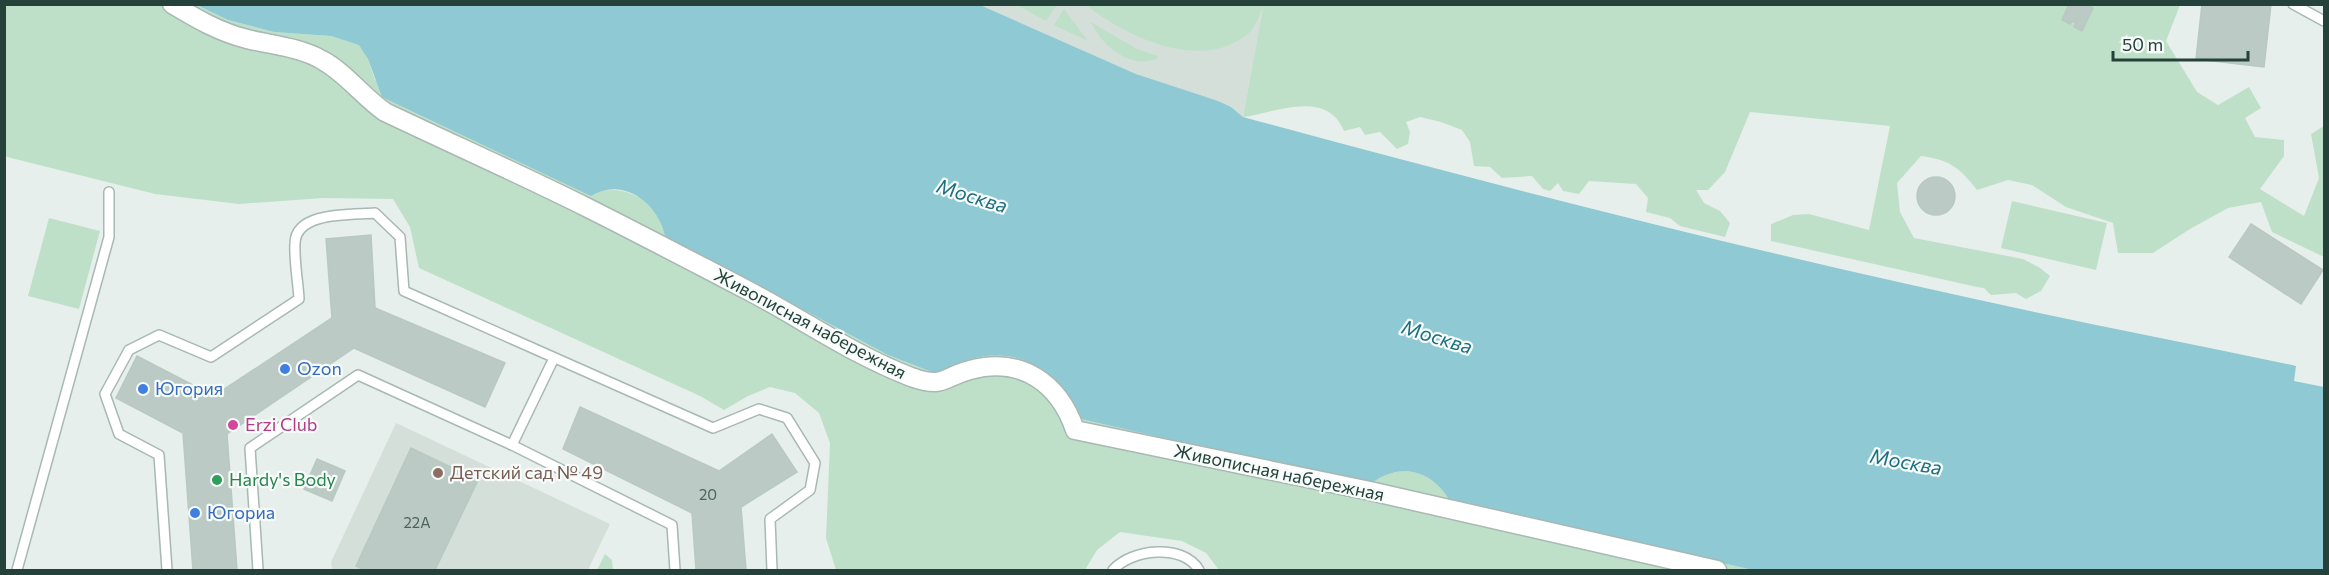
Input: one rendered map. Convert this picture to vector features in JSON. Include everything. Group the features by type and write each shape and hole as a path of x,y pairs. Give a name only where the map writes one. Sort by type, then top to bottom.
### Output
{"street":[{"name":"Живописная набережная","path":"172,4 220,31 321,59 385,112 586,207 749,291 875,360 912,377 939,384 967,370 984,366 1018,369 1035,376 1049,386 1061,399 1070,414 1075,430 1370,491 1717,570"}],"lane":[{"path":"2293,4 2325,21"},
{"path":"17,570 109,237 109,192"},
{"path":"167,570 159,455 119,434 105,394 129,350 159,335 211,357 299,299 294,240 301,227 318,218 375,213 400,237 404,291 713,428 759,409 787,418 815,463 810,490 770,519 772,570"},
{"path":"512,445 554,358"},
{"path":"258,570 250,448 358,375 512,445 672,525 675,570"},
{"path":"1113,570 1138,556 1166,552 1196,565 1199,570"}],"shaded area":[{"path":"980,5 1264,5 1243,117 1231,107 1136,74"},
{"name":"Детский сад № 49","path":"396,423 610,524 588,570 332,570 331,562"}],"green space":[{"path":"4,5 197,5 228,20 274,32 331,36 360,45 368,59 375,80 597,192 621,191 641,199 656,214 665,236 888,355 937,374 972,359 988,356 1020,359 1035,366 1064,391 1368,485 1391,473 1414,472 1434,481 1451,501 1753,570 1219,570 1206,553 1182,541 1120,532 1097,550 1085,570 836,570 826,538 830,443 819,413 795,393 770,387 724,410 700,396 419,268 410,227 393,199 323,198 239,204 155,194 7,157 4,152"},
{"path":"1017,5 1057,5 1046,21"},
{"path":"1086,5 2180,5 2166,41 2197,92 2218,105 2249,87 2261,108 2245,118 2255,137 2284,140 2284,156 2260,189 2304,216 2319,178 2311,134 2324,126 2324,257 2272,232 2261,202 2228,208 2153,253 2118,253 2113,223 2066,207 2032,185 2008,180 1977,190 1959,170 1947,162 1921,156 1897,183 1900,212 1914,238 2023,259 2050,276 2041,291 2026,299 2016,293 1991,295 1984,288 1771,241 1771,224 1793,215 1809,214 1869,230 1890,126 1750,112 1725,172 1708,190 1696,190 1704,203 1720,211 1730,223 1725,237 1680,226 1670,218 1646,212 1648,198 1636,184 1589,181 1579,194 1563,191 1558,183 1550,191 1543,189 1532,176 1502,178 1490,167 1474,166 1470,142 1462,130 1441,122 1420,117 1406,122 1410,132 1408,144 1397,149 1380,132 1365,135 1360,127 1344,131 1336,118 1326,110 1314,107 1285,108 1243,117 1263,8 1250,32 1231,44 1211,50 1188,50 1143,39 1122,29"},
{"path":"1064,9 1088,41 1054,25"},
{"path":"1091,22 1137,49 1158,56 1157,59 1136,61 1118,53 1102,39"},
{"path":"2012,201 2107,223 2096,270 2001,248"},
{"path":"49,218 100,231 79,309 28,296"},
{"path":"605,554 612,560 613,570 597,570"}],"water":[{"name":"Москва","path":"197,5 980,5 1136,74 1218,101 1231,107 1243,117 1537,195 1734,244 2030,311 2296,366 2294,381 2324,387 2324,570 1753,570 1450,501 1433,481 1413,472 1391,473 1369,485 1077,418 1062,389 1049,375 1034,365 1003,356 986,356 953,365 937,374 888,355 665,236 655,213 637,196 615,189 591,196 382,97 368,59 359,45 331,36 274,32 228,20"}],"building":[{"path":"2069,4 2085,4 2093,8 2082,31 2074,27 2076,23 2072,21 2070,24 2062,20"},
{"path":"2202,4 2271,4 2264,67 2196,59"},
{"path":"1936,177 1950,182 1955,196 1950,210 1936,215 1922,210 1917,196 1922,182"},
{"path":"2251,224 2323,270 2301,304 2229,257"},
{"path":"371,235 375,308 505,363 485,407 354,348 227,434 237,570 193,570 183,433 116,398 137,356 214,396 332,318 326,239"},
{"path":"580,407 719,471 772,434 797,472 741,507 746,570 696,570 692,513 563,449"},
{"path":"411,448 478,480 435,570 365,570 356,566"},
{"path":"317,459 345,471 332,501 304,489"}],"place":[{"name":"Ozon","path":"285,369"},
{"name":"Югория","path":"143,389"},
{"name":"Erzi Club","path":"233,425"},
{"name":"Детский сад № 49","path":"438,473"},
{"name":"Hardy's Body","path":"217,480"},
{"name":"Югориа","path":"195,513"}]}
